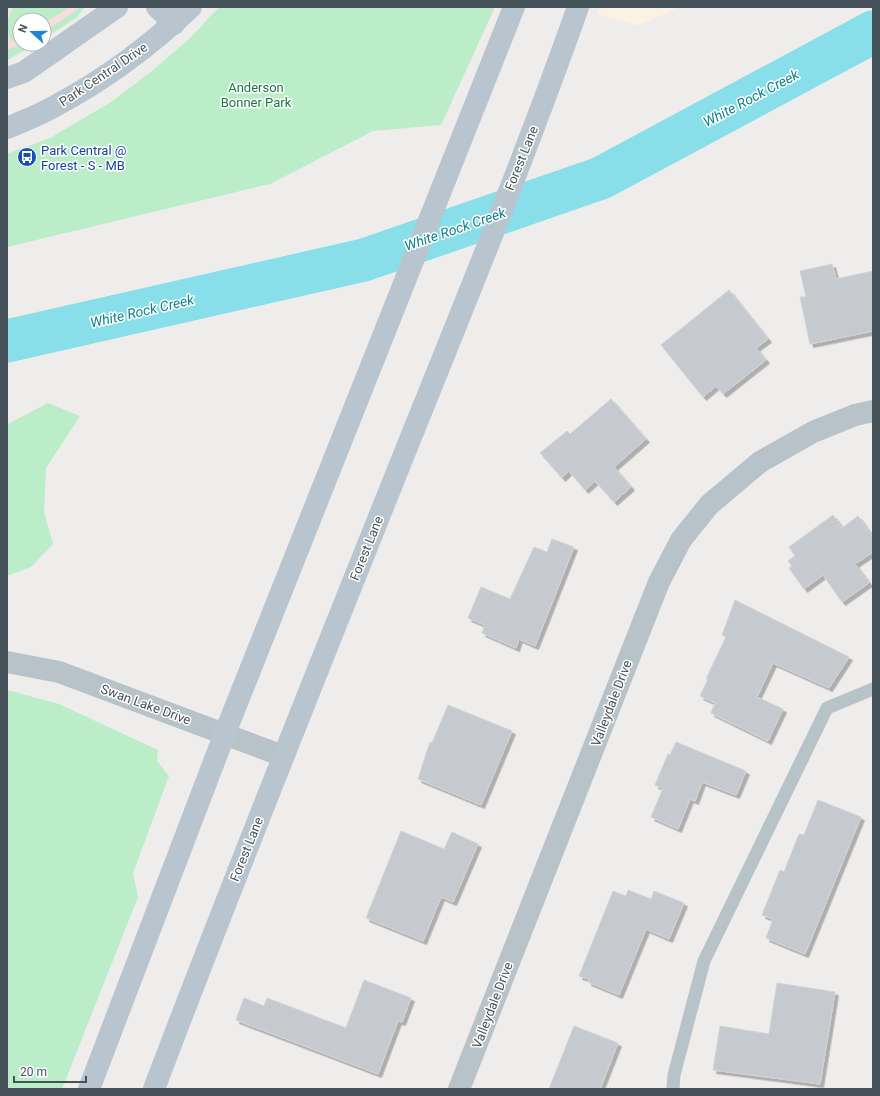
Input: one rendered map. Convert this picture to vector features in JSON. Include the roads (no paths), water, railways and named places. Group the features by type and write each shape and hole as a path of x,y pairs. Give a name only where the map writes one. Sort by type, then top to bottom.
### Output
{"main road":[{"path":"7,78 24,72 117,7"},
{"path":"157,7 174,24"},
{"name":"Park Central Drive","path":"7,128 55,106 114,70 174,24 191,7"},
{"path":"89,1089 225,733 374,360 486,73 514,7"},
{"name":"Forest Lane","path":"154,1089 283,756 444,354 555,71 578,7"}],"street":[{"name":"Valleydale Drive","path":"459,1089 659,582 680,540 709,505 760,462 813,432 855,415 873,410"},
{"name":"Swan Lake Drive","path":"7,662 59,672 283,756"}],"lane":[{"path":"673,1089 674,1075 704,961 827,708 873,689"}],"waterway":[{"name":"White Rock Creek","path":"7,341 364,260 601,178 873,32"}],"place":[{"name":"Park Central @ Forest - S - MB","path":"27,157"}],"park label":[{"name":"Anderson Bonner Park","path":"256,94"}]}
